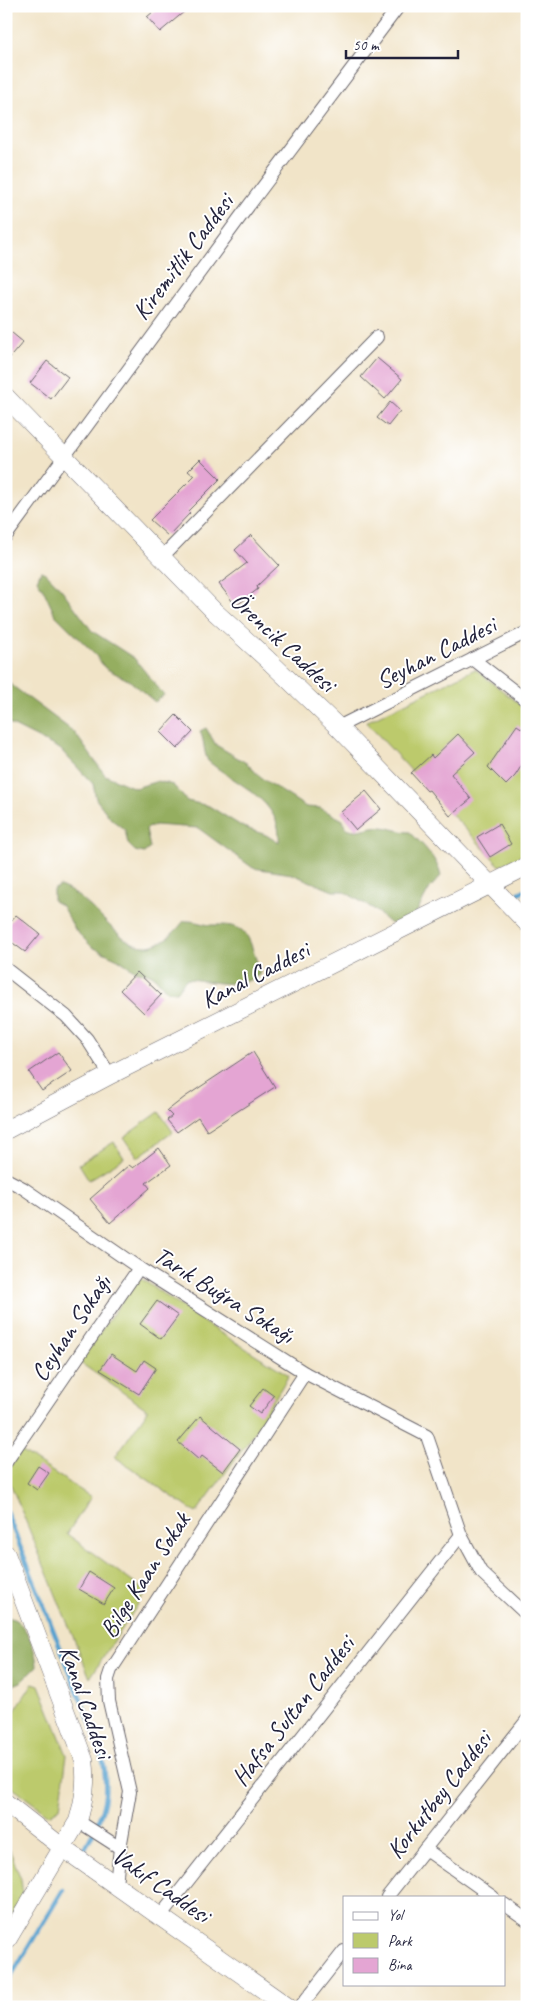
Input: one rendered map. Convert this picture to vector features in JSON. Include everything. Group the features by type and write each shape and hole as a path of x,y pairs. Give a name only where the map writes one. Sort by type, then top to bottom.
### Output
{"street":[{"name":"Kiremitlik Caddesi","path":"6,536 399,6"},
{"path":"162,558 377,337"},
{"name":"Örencik Caddesi","path":"6,397 215,612 338,727 527,922"},
{"name":"Seyhan Caddesi","path":"338,727 527,632"},
{"path":"473,659 527,701"},
{"name":"Kanal Caddesi","path":"6,1130 110,1075 527,866"},
{"path":"6,969 66,1016 87,1039 110,1075"},
{"name":"Tarık Buğra Sokağı","path":"6,1179 23,1188 139,1268 305,1373 427,1436 461,1535"},
{"name":"Ceyhan Sokağı","path":"6,1462 139,1268"},
{"name":"Bilge Kaan Sokak","path":"110,1880 120,1848 130,1792 109,1701 108,1679 111,1670 305,1373"},
{"path":"461,1535 481,1572 527,1615"},
{"name":"Hafsa Sultan Caddesi","path":"161,1916 461,1535"},
{"name":"Kanal Caddesi","path":"6,1554 84,1760 85,1799 78,1821 6,1942"},
{"name":"Korkutbey Caddesi","path":"388,1896 527,1720"},
{"name":"Vakıf Caddesi","path":"6,1803 63,1848 288,2007"},
{"path":"78,1821 120,1848"},
{"path":"425,1849 492,1896"},
{"path":"506,1905 527,1920"},
{"path":"300,2007 343,1952"}],"green space":[{"path":"41,571 47,574 62,590 92,631 134,658 164,695 155,702 130,681 105,668 94,653 55,615 37,580"},
{"path":"475,669 527,710 527,853 500,866 366,722"},
{"path":"6,681 74,732 105,775 135,788 158,781 173,785 187,801 209,806 243,827 266,835 279,843 278,828 273,815 265,804 255,794 208,761 200,731 206,728 216,745 248,764 261,778 306,807 320,808 343,820 345,827 356,830 382,827 410,832 433,858 441,876 430,888 415,915 399,925 389,923 374,909 343,891 333,891 292,874 253,868 198,828 155,825 146,829 150,848 144,853 135,851 128,844 125,830 111,819 96,799 93,784 60,749 6,722"},
{"path":"60,886 77,895 120,935 134,944 149,946 165,939 184,921 236,927 243,931 250,942 260,969 259,975 242,983 233,984 186,979 176,992 167,991 155,977 148,973 137,972 118,959 92,947 76,931 62,906 53,901 53,890"},
{"path":"159,1112 173,1132 138,1157 124,1137"},
{"path":"114,1142 124,1158 89,1180 79,1164"},
{"path":"139,1277 206,1324 289,1375 251,1438 196,1513 115,1457 148,1410 79,1362"},
{"path":"21,1451 91,1497 67,1534 146,1592 90,1678 6,1473"},
{"path":"6,1617 19,1623 29,1636 35,1652 37,1666 21,1682 6,1690"},
{"path":"33,1683 39,1685 67,1755 60,1808 49,1815 6,1783 6,1724"},
{"path":"6,1841 21,1879 23,1896 6,1924"}],"building":[{"path":"160,6 191,6 160,32 147,17"},
{"path":"6,328 23,342 6,362"},
{"path":"377,358 402,379 385,399 361,377"},
{"path":"47,361 68,377 51,399 30,383"},
{"path":"390,402 400,411 388,426 377,418"},
{"path":"200,459 220,479 188,511 190,513 168,536 150,520 194,476 188,471"},
{"path":"251,535 279,565 257,586 258,589 236,606 219,584 247,563 235,550"},
{"path":"176,715 193,732 177,749 160,732"},
{"path":"517,725 527,732 527,757 515,776 506,785 488,767"},
{"path":"458,734 475,752 451,774 471,799 450,816 429,790 427,791 411,773 431,755 433,758"},
{"path":"366,791 381,809 356,830 341,812"},
{"path":"499,824 511,844 490,857 477,837"},
{"path":"16,915 40,934 25,952 6,938 6,927"},
{"path":"137,972 161,995 144,1013 120,990"},
{"path":"58,1052 72,1071 42,1091 29,1072"},
{"path":"253,1052 275,1087 207,1131 198,1117 177,1132 167,1120 172,1116 167,1111"},
{"path":"159,1148 171,1165 146,1183 150,1188 110,1223 90,1199 129,1165 133,1168"},
{"path":"157,1301 178,1316 161,1339 140,1324"},
{"path":"111,1354 137,1371 144,1360 156,1368 139,1394 100,1370"},
{"path":"263,1388 274,1396 260,1414 249,1406"},
{"path":"200,1416 240,1449 223,1472 202,1456 199,1460 178,1442"},
{"path":"38,1466 49,1473 37,1490 27,1483"},
{"path":"89,1572 114,1588 104,1604 79,1589"}],"waterway":[{"path":"519,893 527,889"},
{"path":"6,1511 101,1750 105,1777 104,1800 98,1823 85,1848"},
{"path":"6,1984 63,1890"}]}
